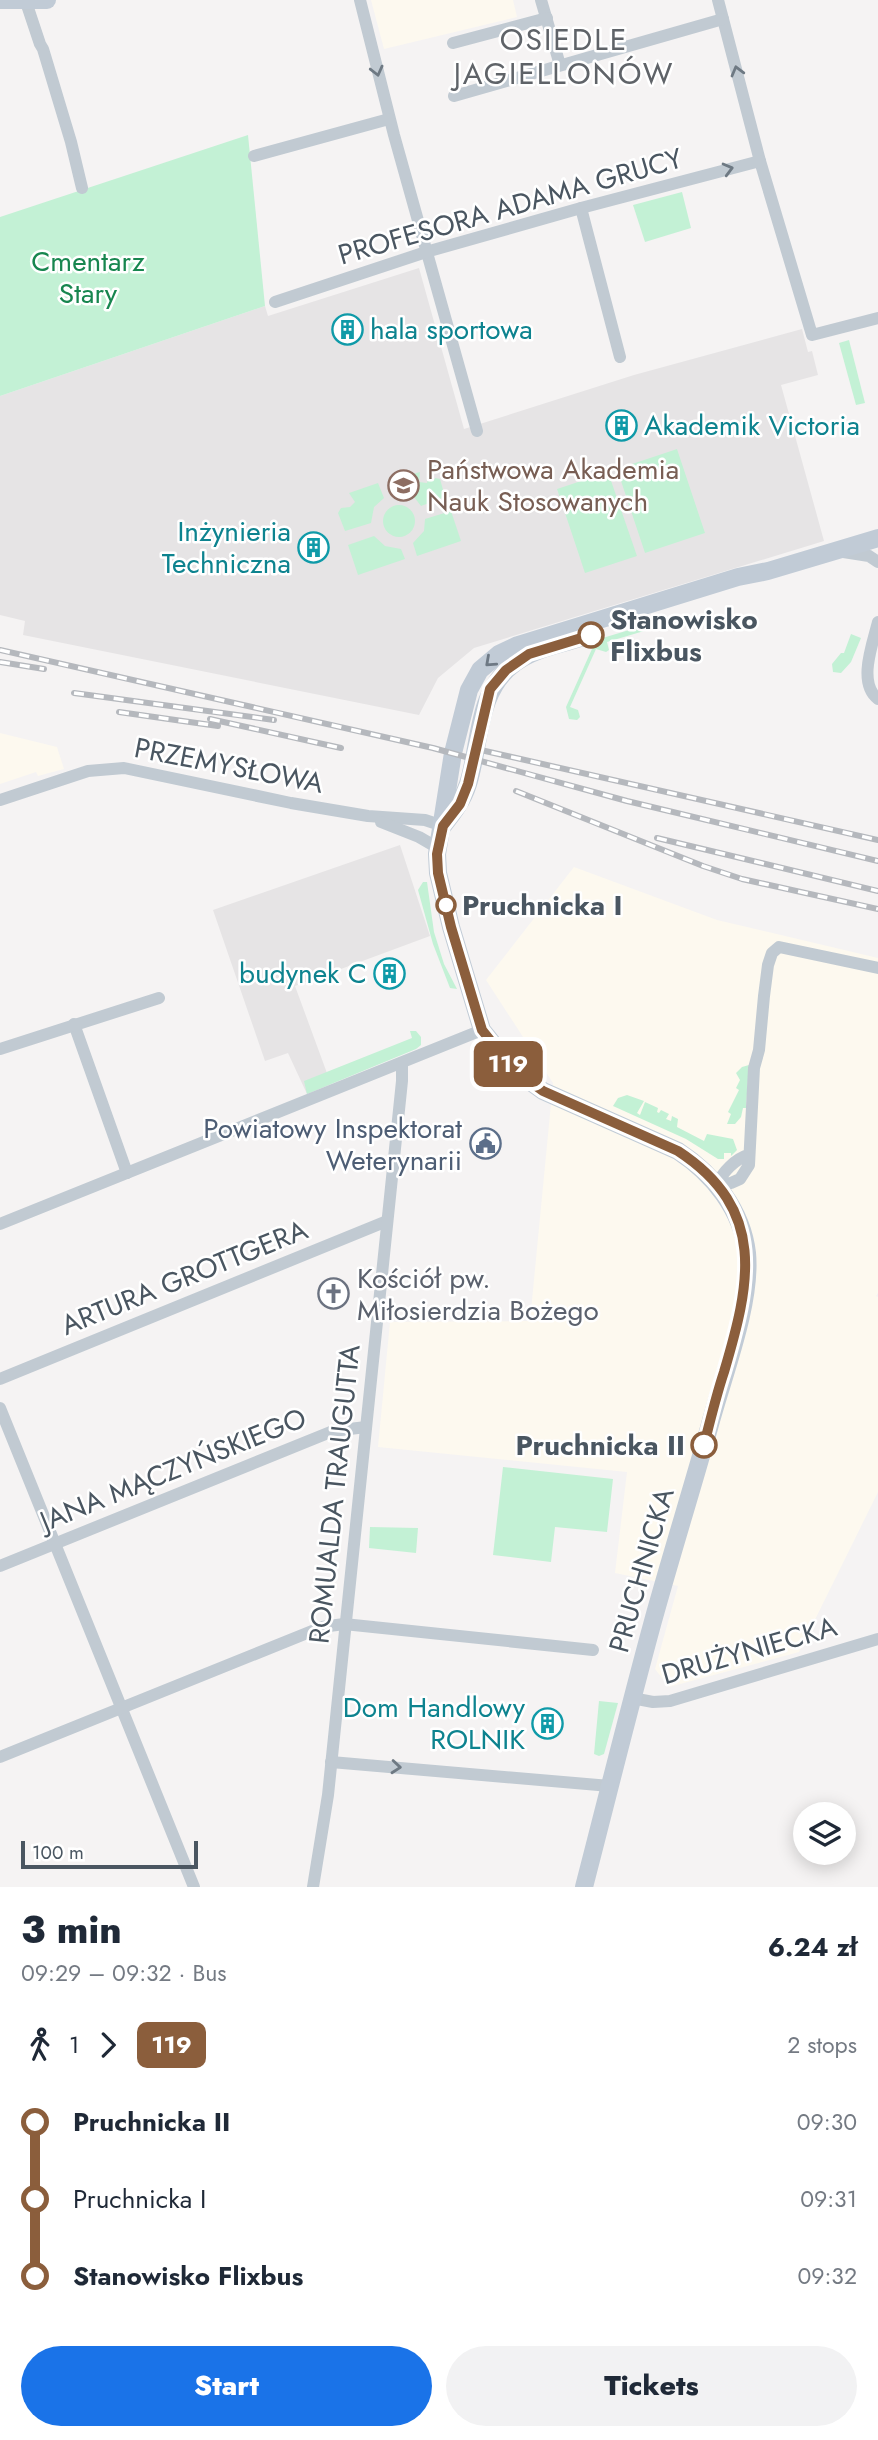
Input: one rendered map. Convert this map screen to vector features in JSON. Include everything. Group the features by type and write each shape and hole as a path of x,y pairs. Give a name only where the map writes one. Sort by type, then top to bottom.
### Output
{"main road":[{"path":"0,0 47,0"},
{"name":"PRUCHNICKA","path":"584,1887 632,1698 744,1300 747,1252 738,1221 717,1184 694,1161 678,1151 543,1091 514,1070 482,1030 438,873 438,848 453,753 469,690 481,670 499,654 517,645 738,577 878,538"}],"street":[{"path":"541,0 560,65"},
{"path":"718,0 760,161 812,335 878,318"},
{"path":"26,2 71,142 82,188"},
{"path":"360,2 389,119 477,431"},
{"path":"453,43 547,18"},
{"path":"454,96 723,19"},
{"path":"254,156 389,119"},
{"name":"PROFESORA ADAMA GRUCY","path":"275,302 426,252 760,161"},
{"path":"581,208 620,357"},
{"name":"PRUCHNICKA","path":"836,551 869,555 878,562"},
{"path":"878,622 867,672 868,685 878,699"},
{"name":"PRZEMYSŁOWA","path":"0,800 88,771 124,768 291,803 368,816"},
{"path":"368,816 425,820 443,826"},
{"path":"368,816 419,837 438,848"},
{"path":"717,1184 731,1184 740,1179 749,1165 754,1068 759,1050 764,996 772,953 779,947 878,968"},
{"path":"0,1049 159,998"},
{"path":"74,1024 127,1173"},
{"path":"0,1224 482,1030"},
{"name":"ROMUALDA TRAUGUTTA","path":"313,1887 318,1869 331,1762 402,1063"},
{"name":"ARTURA GROTTGERA","path":"0,1379 387,1221"},
{"path":"0,1408 194,1887"},
{"name":"JANA MĄCZYŃSKIEGO","path":"0,1566 333,1430 366,1427"},
{"path":"0,1757 322,1627 344,1624 593,1650"},
{"name":"DRUŻYNIECKA","path":"632,1698 653,1702 670,1701 878,1639"},
{"path":"331,1762 610,1786"}],"shaded area":[{"path":"371,0 513,0 517,17 384,49"},
{"name":"Państwowa Akademia Nauk Stosowanych","path":"419,268 464,429 634,375 802,329 808,352 812,351 818,375 781,385 824,541 474,648 438,678 419,715 23,635 25,621 0,615 0,396 265,306 268,316"},
{"path":"0,733 57,747 64,769 38,776 36,772 0,784"},
{"path":"400,845 430,936 295,986 331,1084 307,1094 288,1053 265,1061 213,910"},
{"path":"574,867 717,920 878,958 878,1492 799,1652 669,1687 655,1669 678,1586 615,1573 627,1472 378,1447 390,1322 530,1321 553,1083 486,980"}],"green space":[{"name":"Cmentarz Stary","path":"248,135 265,306 0,396 0,217"},
{"path":"682,192 691,228 645,242 633,205"},
{"path":"849,340 865,403 856,405 839,343"},
{"path":"677,449 705,533 645,553 617,469"},
{"path":"420,472 419,482 427,483 428,479 440,479 445,497 421,506 414,497 396,493 392,480"},
{"path":"608,472 637,556 585,573 557,489"},
{"path":"378,483 384,498 374,507 371,523 345,531 338,513 341,508 350,507 355,502 349,493"},
{"path":"399,505 411,509 415,521 411,533 399,537 387,533 383,521 387,509"},
{"path":"451,511 461,541 417,556 413,543 424,531 425,519"},
{"path":"374,536 385,546 401,549 405,559 358,575 348,545"},
{"path":"669,618 676,623 674,631 671,623 607,642 609,650 606,652 596,649 570,707 578,710 580,717 577,720 569,719 566,707 596,640"},
{"path":"851,634 861,638 851,662 841,673 833,672 832,664 844,653"},
{"path":"423,882 427,882 434,932 444,964 457,989 450,988 433,944 418,890"},
{"path":"410,1031 416,1031 421,1037 421,1045 416,1049 307,1094 304,1081 412,1038"},
{"path":"749,1065 746,1108 743,1108 741,1117 735,1124 727,1124 731,1114 728,1112 739,1090 736,1088 740,1080 736,1073"},
{"path":"627,1095 644,1101 637,1113 640,1115 645,1102 658,1108 659,1113 661,1110 669,1114 666,1119 671,1121 672,1116 678,1119 677,1127 704,1141 707,1134 733,1139 737,1150 731,1156 731,1153 724,1153 724,1159 718,1159 686,1139 613,1106 618,1098"},
{"path":"503,1467 613,1479 607,1532 555,1527 551,1562 493,1555"},
{"path":"370,1527 418,1528 416,1553 369,1548"},
{"path":"599,1701 618,1703 604,1754 599,1756 594,1754"}],"railway":[{"path":"0,650 433,748 627,801 878,861"},
{"path":"0,662 44,669"},
{"path":"74,693 274,720"},
{"path":"119,712 218,726"},
{"path":"210,719 341,748"},
{"path":"472,748 878,840"},
{"path":"516,791 742,879 878,909"},
{"path":"657,838 878,891"}],"bus line":[{"name":"119","path":"591,635 529,654 506,670 490,689 468,784 460,804 443,826 437,854 438,873 482,1030 498,1052 514,1070 543,1091 632,1129 694,1161 717,1184 738,1221 747,1252 744,1300 704,1445"}],"place":[{"name":"hala sportowa","path":"347,329"},
{"name":"Akademik Victoria","path":"621,425"},
{"name":"Państwowa Akademia Nauk Stosowanych","path":"404,485"},
{"name":"Inżynieria Techniczna","path":"314,547"},
{"name":"Stanowisko Flixbus","path":"591,635"},
{"name":"Pruchnicka I","path":"446,905"},
{"name":"budynek C","path":"390,973"},
{"name":"Powiatowy Inspektorat Weterynarii","path":"485,1144"},
{"name":"Kościół pw. Miłosierdzia Bożego","path":"334,1294"},
{"name":"Pruchnicka II","path":"704,1445"},
{"name":"Dom Handlowy ROLNIK","path":"548,1723"}],"district":[{"name":"OSIEDLE JAGIELLONÓW","path":"564,57"}]}
